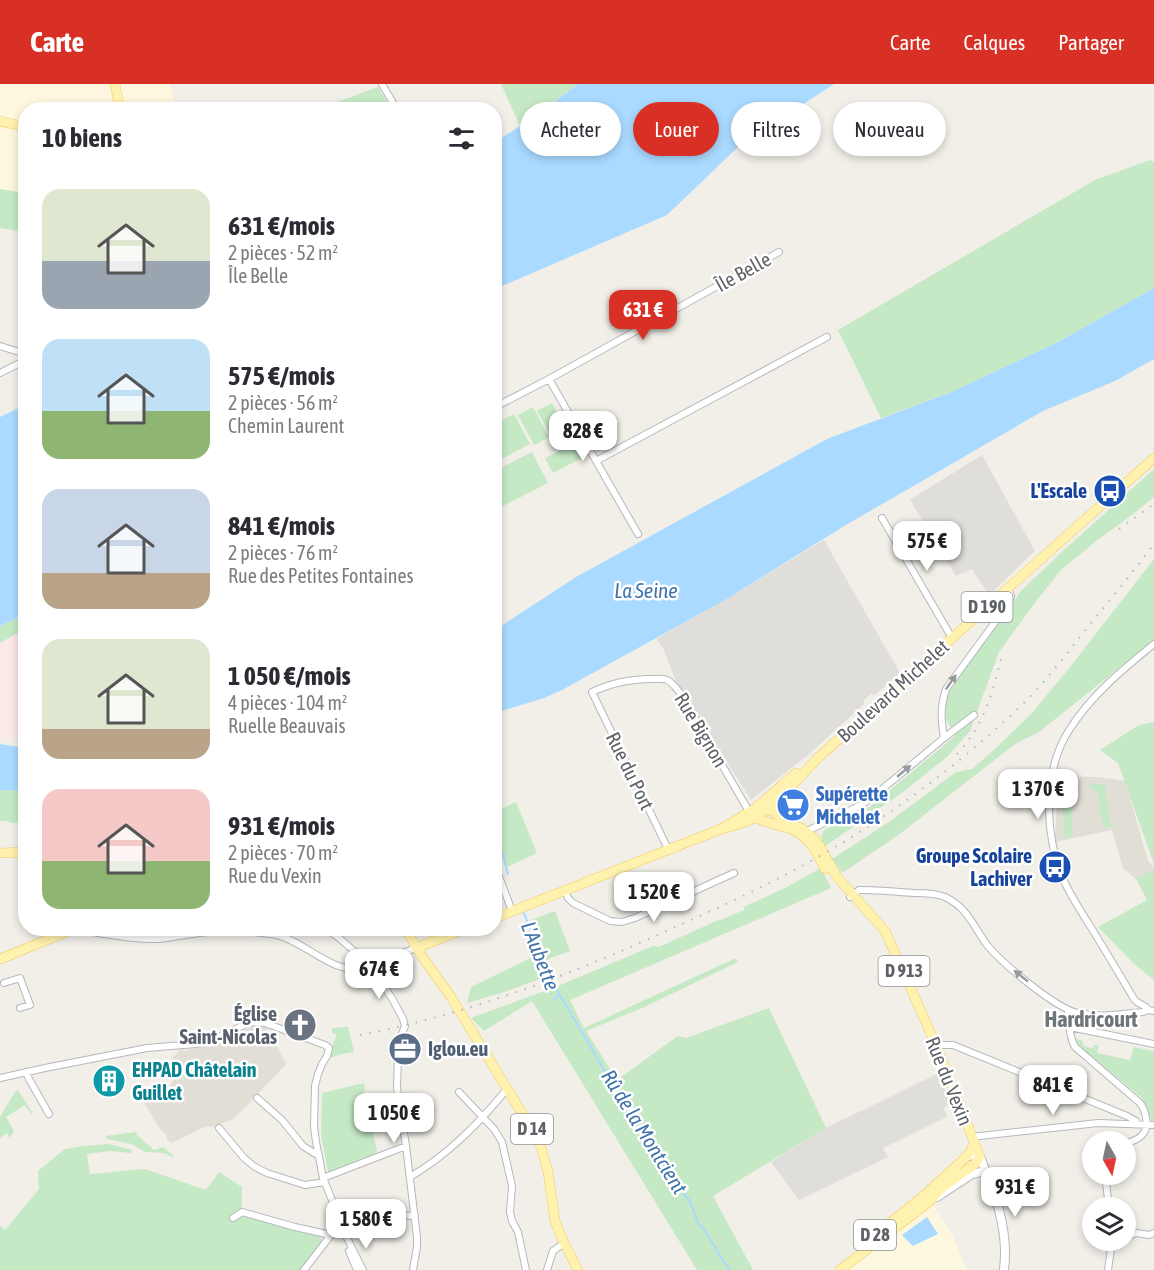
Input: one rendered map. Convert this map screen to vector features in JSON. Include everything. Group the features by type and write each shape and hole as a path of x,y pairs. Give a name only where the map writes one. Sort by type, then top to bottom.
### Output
{"main road":[{"path":"115,84 118,102"},
{"path":"115,102 117,95"},
{"path":"0,121 18,125"},
{"path":"0,128 18,131"},
{"name":"Boulevard Michelet","path":"762,810 788,779 820,756 1154,459"},
{"path":"762,810 775,825 803,833"},
{"name":"D 190","path":"502,915 668,849 740,824 762,810"},
{"name":"Rue du Vexin","path":"803,833 819,843 836,875 889,938 936,1045 998,1203 1005,1241 1004,1270"},
{"path":"0,853 18,852"},
{"path":"0,959 55,936"},
{"name":"D 14","path":"409,936 445,988 533,1131 541,1147 551,1185 555,1221 578,1270"},
{"path":"416,948 447,936"},
{"name":"D 28","path":"830,1270 920,1199 968,1156 973,1140"},
{"path":"968,1156 980,1157"},
{"name":"D 28","path":"842,1268 929,1202 943,1187 975,1164 980,1157"},
{"path":"929,1202 972,1174 986,1171"}],"street":[{"path":"382,84 392,102"},
{"name":"Île Belle","path":"502,403 779,252"},
{"path":"596,461 827,337"},
{"path":"0,346 18,352"},
{"path":"0,373 18,364"},
{"path":"549,379 638,534"},
{"path":"882,518 952,638"},
{"path":"944,738 941,719 946,689 1010,603 1008,588"},
{"path":"993,601 1003,612"},
{"path":"1151,1010 1134,999 1072,897 1057,862 1050,835 1049,799 1053,772 1067,734 1108,682 1154,644"},
{"name":"Rue Bignon","path":"592,692 617,682 631,680 663,679 675,685 762,810"},
{"name":"Rue du Port","path":"592,692 668,849"},
{"path":"803,833 875,795 974,715"},
{"path":"565,890 568,898 581,907 610,921 622,922 734,873"},
{"path":"502,881 515,910"},
{"path":"852,896 861,890 939,895 949,899 965,912 982,938 1000,959 1040,992 1068,1010 1107,1016 1151,1010"},
{"path":"119,936 159,939 175,936"},
{"path":"279,936 335,964 357,969 368,963 416,948"},
{"path":"336,936 368,963 404,1019 405,1026 401,1036 397,1079 415,1216 417,1247 413,1270"},
{"path":"4,983 20,978 30,1005 20,1008"},
{"path":"1068,1010 1072,1028 1071,1040 1075,1047 1133,1097 1144,1110 1140,1124"},
{"path":"1072,1028 1076,1022 1076,1013"},
{"path":"0,1078 147,1048 196,1044 224,1035 250,1022 265,1023 328,1047 328,1054 320,1068 315,1086 314,1127 324,1180 342,1230 363,1270"},
{"path":"1072,1028 1154,1044"},
{"path":"936,1045 953,1045 1136,1120 1146,1130 1136,1138"},
{"path":"26,1072 49,1114"},
{"path":"410,1177 445,1154 483,1118 507,1089"},
{"path":"459,1092 494,1129 502,1142 511,1178 510,1212 518,1232 526,1270"},
{"path":"257,1098 282,1120 303,1146 319,1156"},
{"path":"973,1140 1098,1124 1154,1125"},
{"path":"219,1128 244,1158 255,1167 304,1185 324,1180 406,1146"},
{"path":"233,1218 242,1212 331,1235"},
{"path":"339,1222 381,1214 415,1216"},
{"path":"304,1270 331,1235 342,1230"},
{"path":"1136,1233 1149,1235 1154,1233"},
{"path":"348,1241 350,1255 357,1270"},
{"path":"547,1270 553,1251 564,1243"},
{"path":"1108,1270 1111,1251"}],"shaded area":[{"path":"0,84 169,84 175,102 18,102 18,192 0,189"},
{"path":"982,455 1035,551 989,595 972,569 956,576 910,500"},
{"path":"824,540 900,673 875,695 871,694 864,700 864,704 808,755 751,800 677,684 663,648 656,639"},
{"path":"18,633 18,741 0,738 0,643"},
{"path":"1058,776 1098,777 1125,781 1148,861 1154,869 1136,879 1123,868 1112,830 1055,842"},
{"path":"254,1026 266,1027 286,1064 235,1118 217,1126 204,1127 172,1143 158,1126 142,1099 151,1098 150,1090 169,1087 174,1079 171,1059 179,1049 187,1051 192,1047 218,1042"},
{"path":"939,1073 950,1103 944,1108 947,1117 883,1148 888,1157 799,1200 771,1162 826,1128"},
{"path":"928,1196 950,1230 967,1270 833,1270"}],"green space":[{"path":"501,84 578,84 553,102 520,102 520,126"},
{"path":"378,87 387,102 337,102"},
{"path":"1150,160 1154,162 1154,288 1060,341 954,391 881,418 838,330 1095,180"},
{"path":"0,189 18,192 18,231 0,228"},
{"path":"552,403 567,432 553,440 537,411"},
{"path":"533,407 549,437 534,445 518,415"},
{"path":"514,414 530,444 502,459 502,420"},
{"path":"576,442 584,457 553,473 545,458"},
{"path":"532,452 548,483 502,506 502,467"},
{"path":"1154,469 1154,497 1060,571 999,652 970,731 947,757 903,792 824,847 821,838 824,830 871,806 955,736 946,719 946,697 1021,591"},
{"path":"1154,559 1154,640 1039,732 1015,744 897,836 842,873 832,859 889,822 956,772 972,769 1033,712"},
{"path":"18,617 18,633 0,643 0,626"},
{"path":"1154,722 1154,864 1118,763 1100,750 1139,725"},
{"path":"1088,783 1105,785 1110,821 1114,826 1105,828 1099,815 1097,790 1092,790"},
{"path":"1074,786 1073,837 1065,838 1063,802 1065,795"},
{"path":"0,790 18,791 18,823 0,821"},
{"path":"516,802 537,853 507,867 502,856 502,809"},
{"path":"821,868 831,888 570,1000 584,1028 736,958 738,962 642,1008 586,1031 617,1080 678,1036 686,1038 769,1008 826,1128 713,1196 753,1270 697,1270 532,1001 484,1031 471,1018 558,986 653,946 659,947 744,910 744,907"},
{"path":"1154,869 1154,980 1134,964 1098,927 1147,900 1136,879"},
{"path":"555,911 570,951 548,959 548,976 467,1003 471,987 545,951 531,920"},
{"path":"348,1027 354,1052 331,1058 330,1051 337,1034 332,1033 332,1028"},
{"path":"1076,1039 1083,1041 1083,1045 1089,1048 1098,1045 1097,1053 1130,1060 1134,1047 1154,1051 1153,1123 1141,1097 1078,1045"},
{"path":"364,1083 377,1153 328,1172 321,1135 322,1093"},
{"path":"18,1090 33,1114 25,1105 6,1117 14,1131 10,1138 7,1133 0,1138 0,1117"},
{"path":"136,1132 154,1150 163,1147 174,1156 145,1152 132,1144 107,1139 106,1136"},
{"path":"109,1144 132,1150 131,1153 110,1151 87,1154 90,1174 145,1169 206,1190 219,1172 242,1187 242,1215 320,1235 323,1243 302,1270 0,1270 0,1225 5,1230 39,1189 38,1171 65,1149"}],"water":[{"path":"578,84 834,84 807,102 731,102 731,154 667,215 502,286 502,138 520,126 520,156 621,156 621,102 554,102"},
{"name":"La Seine","path":"1154,288 1154,359 1115,381 1043,411 846,525 725,600 562,690 502,711 502,625 576,577 827,439 954,391 1060,341"},
{"path":"18,408 18,617 0,626 0,417"},
{"path":"0,744 18,747 18,791 0,790"},
{"path":"927,1217 938,1234 913,1246 902,1235"}],"waterway":[{"name":"L'Aubette","path":"502,853 508,874"},
{"name":"Rû de la Montcient","path":"523,911 553,983 617,1092 677,1186 690,1201 698,1223 729,1270"},
{"name":"L'Aubette","path":"554,1000 559,994"}],"railway":[{"path":"1119,529 1154,504"},
{"path":"360,1035 441,1016 559,977 752,892 858,833 916,794 1023,704 1057,666 1154,544"},
{"path":"957,754 975,731 987,706 1003,652"}],"place":[{"name":"L'Escale","path":"1110,491"},
{"name":"Supérette Michelet","path":"793,805"},
{"name":"Groupe Scolaire Lachiver","path":"1055,867"},
{"name":"Église Saint-Nicolas","path":"300,1025"},
{"name":"Iglou.eu","path":"405,1049"},
{"name":"EHPAD Châtelain Guillet","path":"109,1081"}],"district":[{"name":"Hardricourt","path":"1091,1019"}]}
